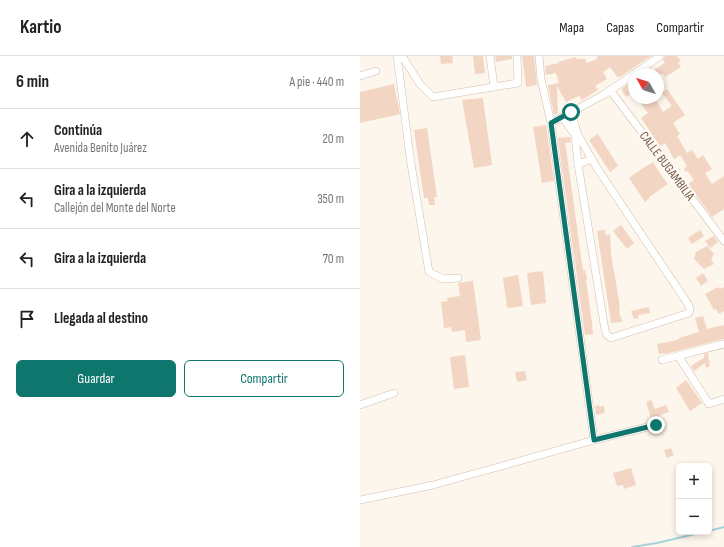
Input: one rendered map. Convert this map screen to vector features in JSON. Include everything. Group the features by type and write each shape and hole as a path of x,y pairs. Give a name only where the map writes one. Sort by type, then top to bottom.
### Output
{"street":[{"path":"397,56 411,164 429,272 443,279 458,278"},
{"path":"402,56 420,84 433,97 518,83 517,56"},
{"path":"490,56 494,87"},
{"path":"539,56 541,80 551,123 594,440"},
{"path":"551,123 610,90 660,56"},
{"path":"360,76 376,71"},
{"name":"CALLE BUGAMBILIA","path":"610,90 724,241"},
{"path":"562,117 576,135 688,304 690,309 689,313 611,338 606,335 578,164 576,135 571,112"},
{"path":"578,164 592,159"},
{"path":"662,360 679,357 724,344"},
{"path":"679,357 709,404 724,399"},
{"path":"360,405 394,393"},
{"path":"360,500 433,485 594,440 656,425"}],"building":[{"path":"440,56 452,56 453,63 441,64"},
{"path":"473,56 483,56 485,73 475,74"},
{"path":"495,56 512,56 512,59 496,62"},
{"path":"522,56 534,56 537,85 526,87"},
{"path":"597,56 651,56 633,68 628,68 628,72 618,78 610,67 603,72 607,79 595,86 598,90 582,100 579,96 566,102 557,86 558,113 554,115 548,85 559,83 556,73 546,75 545,66 576,57 577,59 585,59 587,63 597,59"},
{"path":"665,56 677,56 681,61 678,63 681,67 665,77 664,68 658,68 665,63 663,60"},
{"path":"394,84 400,114 360,123 360,92"},
{"path":"628,84 628,96 626,97 621,89"},
{"path":"667,89 685,115 673,123 680,134 677,136 687,153 692,150 698,159 703,155 712,169 705,173 712,184 724,176 724,209 712,217 688,184 694,180 688,171 686,172 684,169 687,166 680,155 674,159 665,143 660,146 641,118 648,113 641,104 658,104 663,112 672,106 664,96 664,91"},
{"path":"483,98 492,165 474,168 462,100"},
{"path":"546,125 554,181 542,183 533,127"},
{"path":"427,128 437,197 434,197 435,205 429,205 428,198 424,198 414,130"},
{"path":"598,134 618,166 610,172 589,140"},
{"path":"570,137 571,142 565,143 583,271 585,270 587,280 593,334 585,335 558,138"},
{"path":"653,162 668,184 649,197 650,198 645,202 629,178"},
{"path":"621,225 634,243 627,249 613,231"},
{"path":"605,230 606,236 610,234 611,254 622,322 611,323 597,231"},
{"path":"700,230 704,236 692,244 688,238"},
{"path":"714,236 718,242 710,248 705,241"},
{"path":"707,246 714,254 711,259 714,264 704,269 694,259 696,252"},
{"path":"543,271 546,303 531,305 527,273"},
{"path":"703,273 708,281 701,286 696,278"},
{"path":"518,275 523,306 507,308 503,278"},
{"path":"473,281 481,340 466,342 465,330 452,332 451,327 444,328 441,302 448,301 447,298 460,296 458,283"},
{"path":"718,287 720,289 724,287 724,311 719,314 716,309 714,310 705,294"},
{"path":"649,307 650,313 638,315 639,318 634,319 631,311"},
{"path":"703,316 707,329 724,325 724,339 665,354 659,354 657,344 673,341 699,332 695,318"},
{"path":"708,353 710,366 706,368 705,363 694,371 691,366 704,358 704,354"},
{"path":"465,355 469,387 454,389 450,357"},
{"path":"525,371 527,380 517,382 515,372"},
{"path":"686,380 702,403 690,411 676,388"},
{"path":"651,400 655,409 666,405 669,412 658,416 660,422 657,420 652,421 646,402"},
{"path":"599,405 600,407 604,406 605,413 596,415 595,406"},
{"path":"671,448 674,455 667,458 664,450"},
{"path":"631,468 636,485 624,489 623,485 617,486 613,473"}],"waterway":[{"path":"712,530 724,527"},
{"path":"632,547 691,535"}],"route":[{"path":"571,112 551,123 594,440 656,425"}]}
